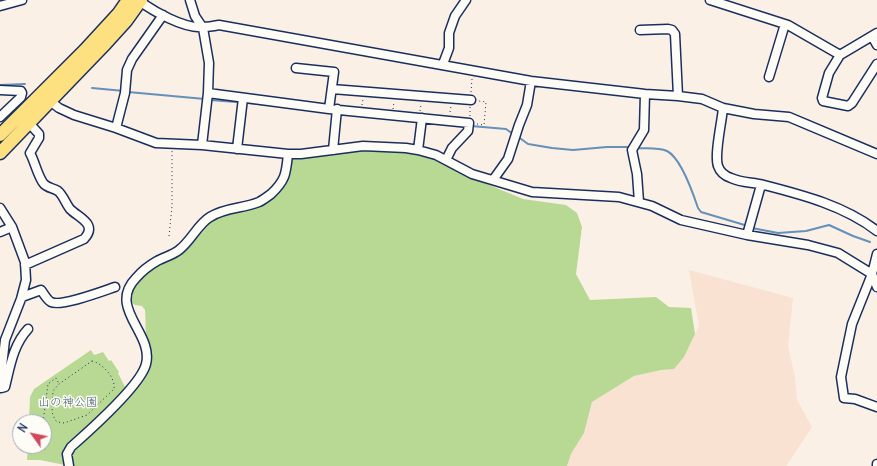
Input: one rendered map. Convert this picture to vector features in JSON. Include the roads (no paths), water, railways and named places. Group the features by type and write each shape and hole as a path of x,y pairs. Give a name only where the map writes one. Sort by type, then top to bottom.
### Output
{"highway":[{"path":"0,153 106,44 126,21 136,0"},
{"path":"0,136 85,50 119,13 136,0"}],"street":[{"path":"0,6 22,0"},
{"path":"136,0 163,15 188,25 202,28 219,25 531,80 645,94 702,99 723,108 754,114 789,117 877,154"},
{"path":"190,0 195,16 202,28 209,62 202,145"},
{"path":"443,64 449,48 449,33 455,16 466,0"},
{"path":"714,1 785,24 840,55"},
{"path":"116,128 126,91 127,70 132,60 163,15"},
{"path":"769,77 785,24"},
{"path":"640,30 668,28 675,34 678,96"},
{"path":"877,45 874,34 840,55 829,73 822,98 823,101 848,106 852,103 877,64"},
{"path":"296,68 334,72 332,89 334,110 333,150"},
{"path":"493,180 508,159 527,105 531,80"},
{"path":"332,89 471,100"},
{"path":"0,90 18,90 22,93 21,96 0,117"},
{"path":"639,202 634,148 644,130 645,94"},
{"path":"207,97 243,98 334,110 392,115 421,120 449,121 469,126 468,131 452,148 446,160"},
{"path":"237,149 243,98"},
{"path":"50,102 66,112 156,143 202,145 288,154 301,154 363,146 418,150 436,155 472,174 532,192 619,197 652,206 681,220 749,229 838,253 872,274 877,287"},
{"path":"723,108 716,157 721,172 729,178 794,194 849,212 877,231"},
{"path":"418,150 421,120"},
{"path":"25,265 84,240 89,229 83,218 70,209 58,192 43,183 30,153 39,134 29,123"},
{"path":"69,466 68,454 71,447 119,400 139,378 146,365 146,354 142,340 127,307 127,289 130,284 142,272 156,262 179,251 194,236 200,226 208,218 221,210 258,202 266,198 280,186 284,177 288,154"},
{"path":"749,229 762,185"},
{"path":"0,208 12,227 25,262 26,280 22,297 3,342 0,384"},
{"path":"0,232 12,227"},
{"path":"877,254 872,274 852,324 841,377 844,398 855,399 877,408"},
{"path":"22,297 41,290 50,302 56,304 73,301 115,287"},
{"path":"0,388 5,387 12,358 22,336 28,329"}],"waterway":[{"path":"0,85 25,84"},
{"path":"92,88 124,91"},
{"path":"128,92 205,99"},
{"path":"210,100 236,102"},
{"path":"248,103 270,105"},
{"path":"471,126 506,129 513,134"},
{"path":"517,136 528,144 552,148 573,150 607,147 631,147"},
{"path":"636,148 660,149 667,151 672,155 682,168 701,212 748,226"},
{"path":"752,228 778,233 806,231 829,225 870,242"}],"park label":[{"name":"山の神公園","path":"68,403"}]}
